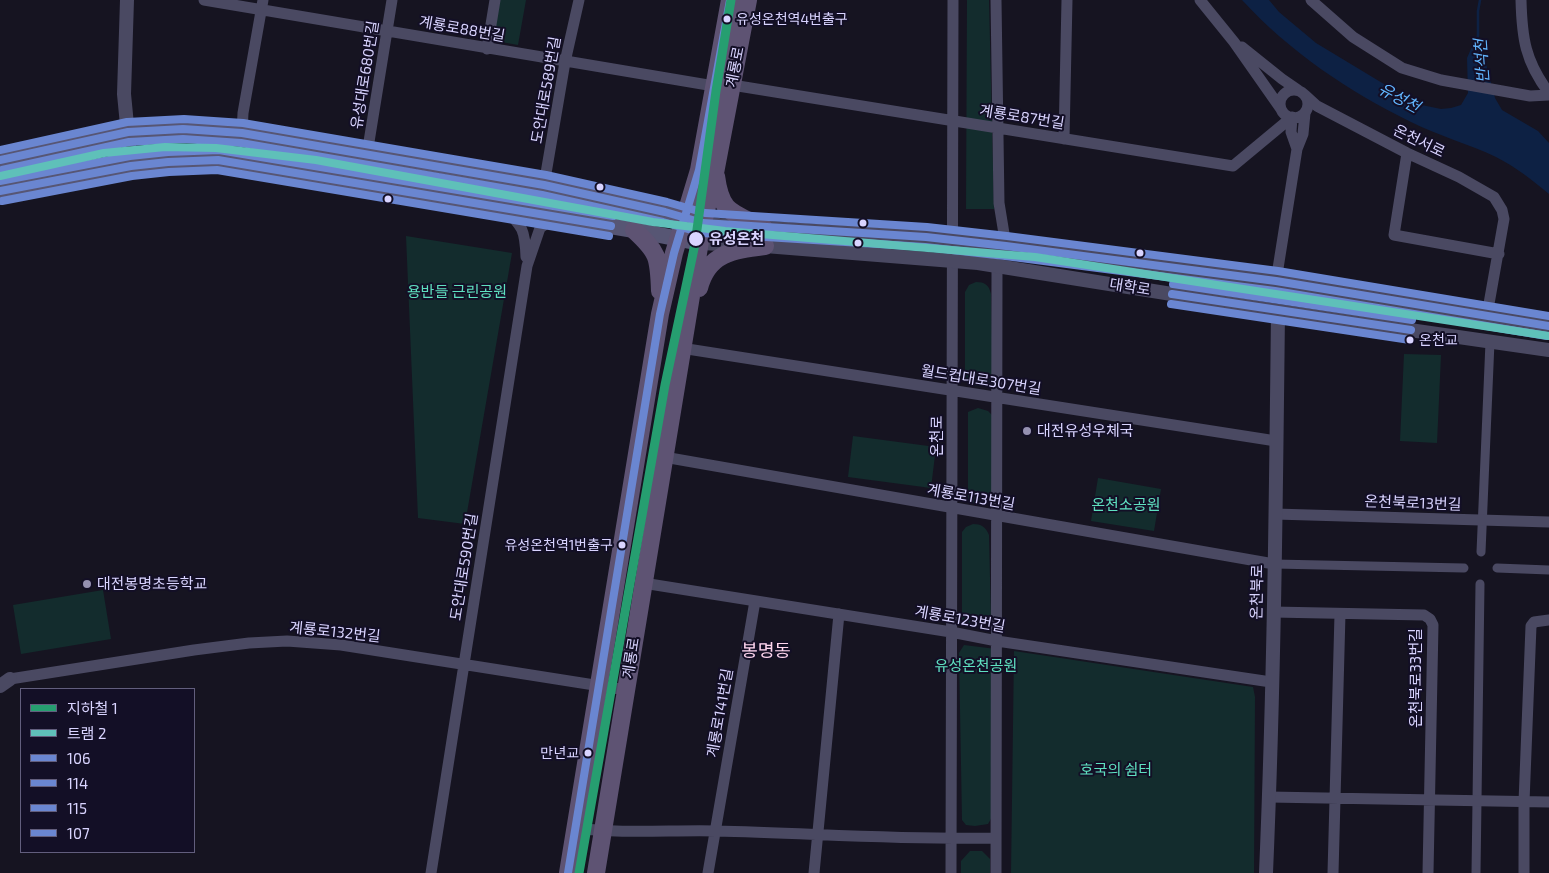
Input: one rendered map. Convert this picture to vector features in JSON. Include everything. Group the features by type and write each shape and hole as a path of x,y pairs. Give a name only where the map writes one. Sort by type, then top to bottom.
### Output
{"main road":[{"name":"계룡로","path":"568,873 660,314 684,218 699,170 730,0"},
{"name":"계룡로","path":"596,873 681,348 707,202 715,173 748,0"},
{"name":"대학로","path":"0,160 128,132 183,129 242,133 544,185 703,223"},
{"name":"대학로","path":"0,191 131,166 218,160 565,218 700,243"},
{"path":"715,173 718,194 730,212 764,228"},
{"path":"634,230 650,245 657,258 660,280 660,314"},
{"path":"687,314 706,268 714,261 726,253 737,249 765,246"}],"street":[{"path":"127,0 124,94 131,166"},
{"name":"계룡로88번길","path":"204,0 262,5 387,32 714,86"},
{"name":"유성대로680번길","path":"367,154 392,0"},
{"path":"487,49 495,0"},
{"name":"도안대로589번길","path":"544,185 565,62 578,0"},
{"name":"온천로","path":"951,873 953,0"},
{"path":"996,0 999,203 1006,246"},
{"path":"1064,139 1067,0"},
{"path":"1200,0 1234,42 1283,113 1292,118 1301,116 1310,109"},
{"path":"1312,0 1353,37 1402,68 1442,80 1530,96 1549,94 1536,75 1527,55 1522,29 1521,0"},
{"path":"242,133 243,113 262,5"},
{"path":"1234,42 1282,80 1302,93 1310,109 1297,148 1276,281"},
{"name":"계룡로87번길","path":"732,85 1233,166 1292,118"},
{"path":"1281,109 1282,96 1289,90 1302,93"},
{"name":"온천서로","path":"1310,109 1459,177 1494,197 1502,210 1504,219 1499,254"},
{"path":"1292,118 1291,132 1297,148"},
{"path":"1407,153 1394,235 1499,254 1488,315"},
{"path":"503,208 521,226 526,241 527,266"},
{"path":"527,266 540,228 547,223 565,218"},
{"name":"대학로","path":"703,223 926,237 1006,246 1276,281 1549,326"},
{"name":"대학로","path":"700,243 952,260 1278,311 1549,350"},
{"name":"도안대로590번길","path":"431,873 527,266"},
{"path":"996,873 997,266"},
{"name":"온천북로","path":"1266,873 1276,514 1278,311"},
{"path":"1481,552 1490,342"},
{"name":"월드컵대로307번길","path":"681,348 1276,441"},
{"name":"계룡로113번길","path":"664,457 997,517 1274,564"},
{"name":"온천북로13번길","path":"1276,514 1549,522"},
{"path":"1274,564 1464,568"},
{"path":"1497,568 1549,570"},
{"name":"계룡로123번길","path":"643,583 997,641 1271,682"},
{"path":"1476,873 1480,584"},
{"name":"계룡로141번길","path":"708,873 755,601"},
{"name":"온천북로33번길","path":"1273,612 1424,615 1430,619 1433,625 1428,873"},
{"path":"814,873 839,614"},
{"path":"1333,873 1340,614"},
{"path":"1524,873 1524,802 1531,626 1534,622 1549,620"},
{"name":"계룡로132번길","path":"3,680 194,650 249,643 287,641 341,645 626,690"},
{"path":"1269,797 1549,802"},
{"path":"576,828 602,831 715,831 951,839 996,838"}],"green space":[{"path":"497,0 526,0 518,45 496,41 491,35"},
{"path":"967,0 989,0 994,209 966,209"},
{"name":"용반들 근린공원","path":"406,236 512,253 465,524 418,518"},
{"path":"976,282 986,285 991,294 993,381 979,386 965,381 965,292 969,285"},
{"path":"1404,354 1441,355 1437,443 1400,441"},
{"path":"978,408 988,411 994,417 993,496 985,503 977,505 968,500 968,412"},
{"path":"853,436 936,447 931,488 848,477"},
{"name":"온천소공원","path":"1098,478 1161,489 1154,531 1091,521"},
{"name":"유성온천공원","path":"973,524 983,526 989,535 991,620 977,625 962,621 962,532 966,527"},
{"path":"103,590 111,639 21,654 13,605"},
{"name":"유성온천공원","path":"964,645 996,649 992,817 988,824 975,826 966,825 962,820 959,653"},
{"name":"호국의 쉼터","path":"1014,651 1253,687 1255,697 1254,873 1011,873"},
{"path":"970,851 982,851 990,859 990,873 961,873 961,861"}],"water":[{"name":"유성천","path":"1242,0 1269,0 1279,12 1316,43 1417,104 1441,109 1461,105 1468,93 1467,58 1478,33 1495,98 1502,110 1538,131 1549,143 1549,194 1524,174 1503,161 1486,152 1411,122 1342,83 1280,37"}],"waterway":[{"name":"반석천","path":"1478,36 1480,0"}],"metro line":[{"name":"1","path":"579,873 665,385 695,244 716,91 731,0"}],"tram line":[{"name":"2","path":"0,176 104,153 165,147 216,148 316,160 653,222 725,231 1035,257 1549,336"}],"transit line":[{"name":"107","path":"568,873 660,314 674,253 699,170 730,0"},
{"name":"115","path":"0,150 127,122 184,119 243,123 546,175 667,202 705,213 927,227 1007,236 1278,271 1549,316"},
{"name":"106","path":"0,160 128,132 183,129 242,133 544,185 665,212 703,223 926,237 1006,246 1276,281 1549,326"},
{"name":"114","path":"2,170 129,142 183,139 241,143 542,195 663,222 702,233 925,247 1005,256 1275,291 1547,336"},
{"name":"115","path":"0,181 130,156 219,150 613,216"},
{"name":"106","path":"0,191 131,166 218,160 611,226"},
{"name":"114","path":"2,201 132,176 217,170 609,236"},
{"name":"115","path":"1173,284 1412,320"},
{"name":"106","path":"1172,294 1411,330"},
{"name":"114","path":"1171,304 1410,340"}],"place":[{"name":"유성온천역4번출구","path":"727,19"},
{"name":"유성온천","path":"696,239"},
{"name":"온천교","path":"1410,340"},
{"name":"대전유성우체국","path":"1027,431"},
{"name":"유성온천역1번출구","path":"622,545"},
{"name":"대전봉명초등학교","path":"87,584"},
{"name":"만년교","path":"588,753"}],"district":[{"name":"봉명동","path":"766,651"}]}
